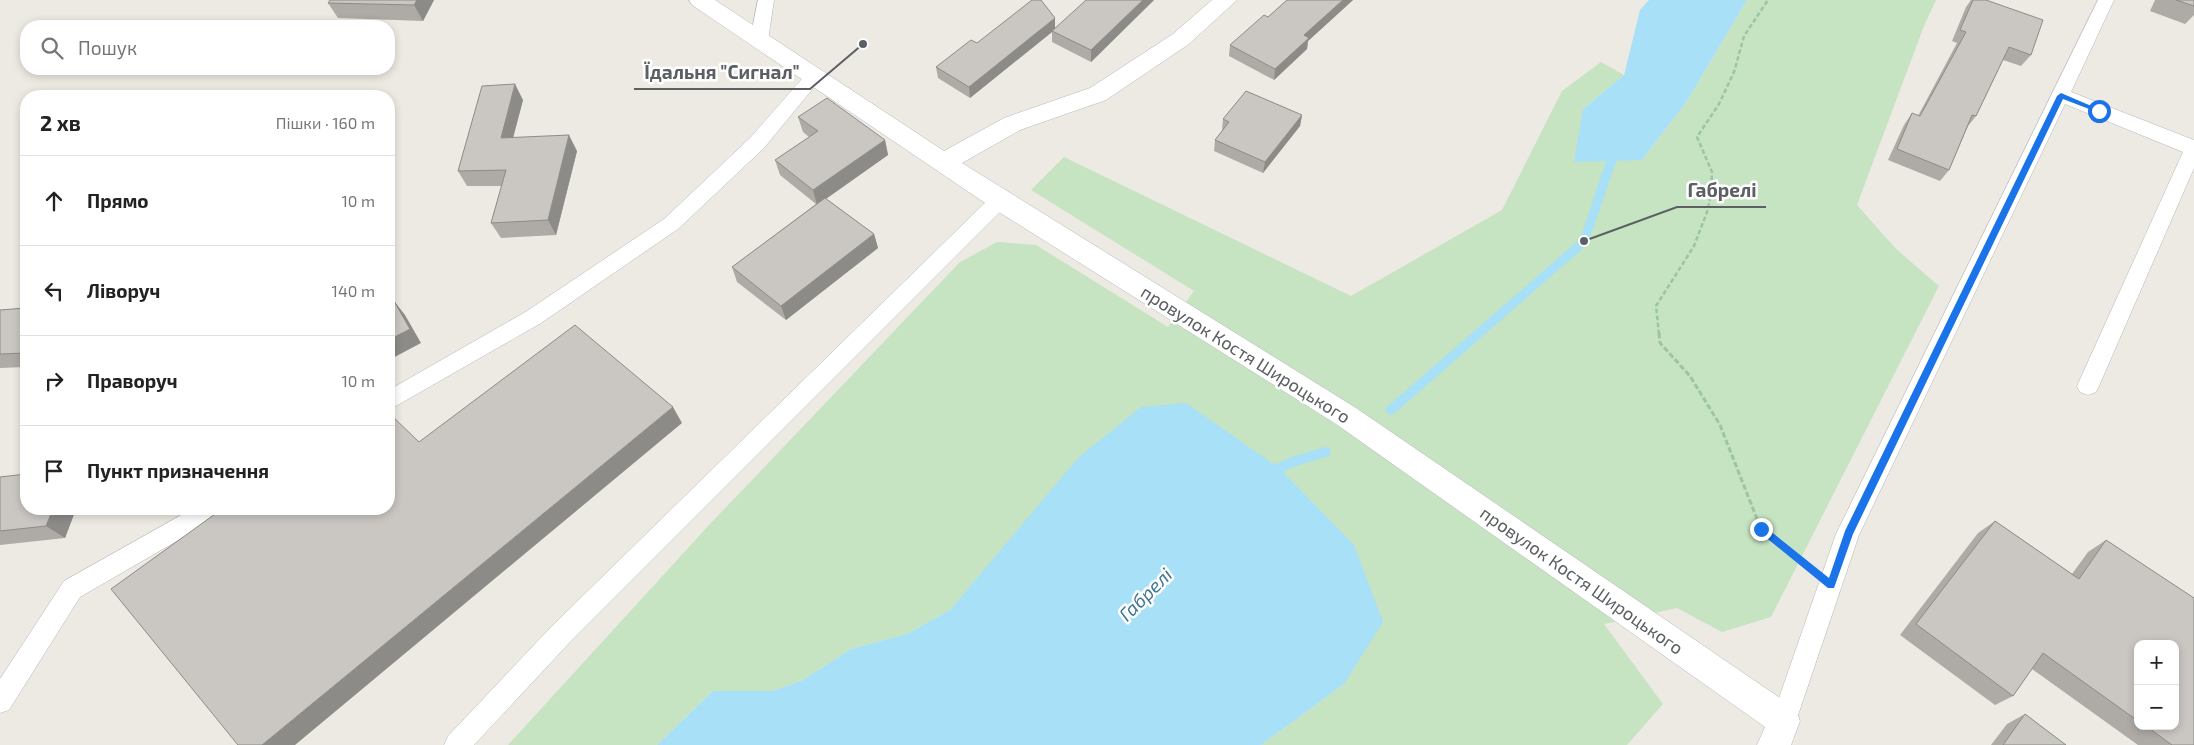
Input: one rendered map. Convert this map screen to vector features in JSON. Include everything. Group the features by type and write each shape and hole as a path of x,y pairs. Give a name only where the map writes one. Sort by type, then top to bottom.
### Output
{"street":[{"name":"провулок Костя Широцького","path":"700,0 1000,200 1346,416 1779,733"},
{"path":"943,162 1012,124 1098,94 1181,40 1226,0"}],"lane":[{"path":"760,40 766,0"},
{"path":"1779,733 1848,534 2106,0"},
{"path":"395,398 534,317 671,224 757,143 814,76"},
{"path":"2061,96 2193,147 2088,386"},
{"path":"457,745 561,634 1000,200"},
{"path":"0,701 72,589 202,515"}],"path":[{"path":"1768,0 1744,36 1734,72 1719,104 1698,138 1712,176 1705,223 1677,275 1656,306 1660,344 1690,376 1720,425 1761,529 1831,585"}],"green space":[{"path":"1747,0 1936,0 1924,26 1857,205 1896,249 1939,286 1771,617 1722,632 1677,608 1604,624 1663,704 1627,745 1261,745 1344,684 991,562 950,610 907,634 851,649 801,681 772,691 713,691 657,745 508,745 710,524 960,262 997,242 1036,245 1168,327 1194,291 1031,190 1064,157 1351,296 1502,210 1562,91 1601,62 1624,75 1583,109 1642,160 1687,101"}],"water":[{"path":"1649,0 1747,0 1687,101 1642,160 1574,162 1583,109 1624,75 1640,10"},
{"path":"1186,403 1279,468 1354,545 1383,622 1344,684 1261,745 657,745 713,691 772,691 801,681 851,649 907,634 950,610 1078,458 1141,407"}],"building":[{"path":"330,0 417,0 414,5 328,3"},
{"path":"1032,0 1041,0 1055,18 969,87 936,67 971,40 977,43"},
{"path":"1086,0 1143,0 1091,50 1052,31"},
{"path":"1287,0 1343,0 1304,35 1309,38 1275,69 1230,45 1264,15 1268,17"},
{"path":"1973,0 1986,0 2043,20 2031,55 2009,47 1976,116 1972,115 1949,170 1897,149 1912,113 1920,116 1966,32 1960,30"},
{"path":"2176,0 2194,0 2194,6"},
{"path":"515,84 501,138 569,135 548,220 491,223 506,170 458,171 482,86"},
{"path":"1246,91 1302,115 1265,162 1215,140 1229,122 1223,119"},
{"path":"827,98 885,140 813,190 775,160 818,131 798,117"},
{"path":"825,198 874,234 781,306 732,267"},
{"path":"395,303 410,329 395,337"},
{"path":"20,308 20,353 0,354 0,310"},
{"path":"575,325 673,407 262,745 238,745 111,589 214,515 395,515 395,419 419,442"},
{"path":"20,475 20,515 51,515 46,526 0,531 0,477"},
{"path":"1995,521 2079,579 2106,540 2194,598 2194,745 2172,745 2151,730 2179,730 2179,640 2134,640 2134,718 2043,653 2013,696 1916,624"},
{"path":"2025,714 2066,745 2003,745"}],"waterway":[{"name":"Габрелі","path":"1391,410 1584,241 1611,161 1620,149"},
{"name":"Габрелі","path":"1268,478 1279,468 1325,452"}],"place":[{"name":"Їдальня \"Сигнал\"","path":"863,44"},
{"name":"Габрелі","path":"1584,241"}],"route":[{"path":"1761,529 1831,585 1848,534 2061,96 2099,111"}]}
